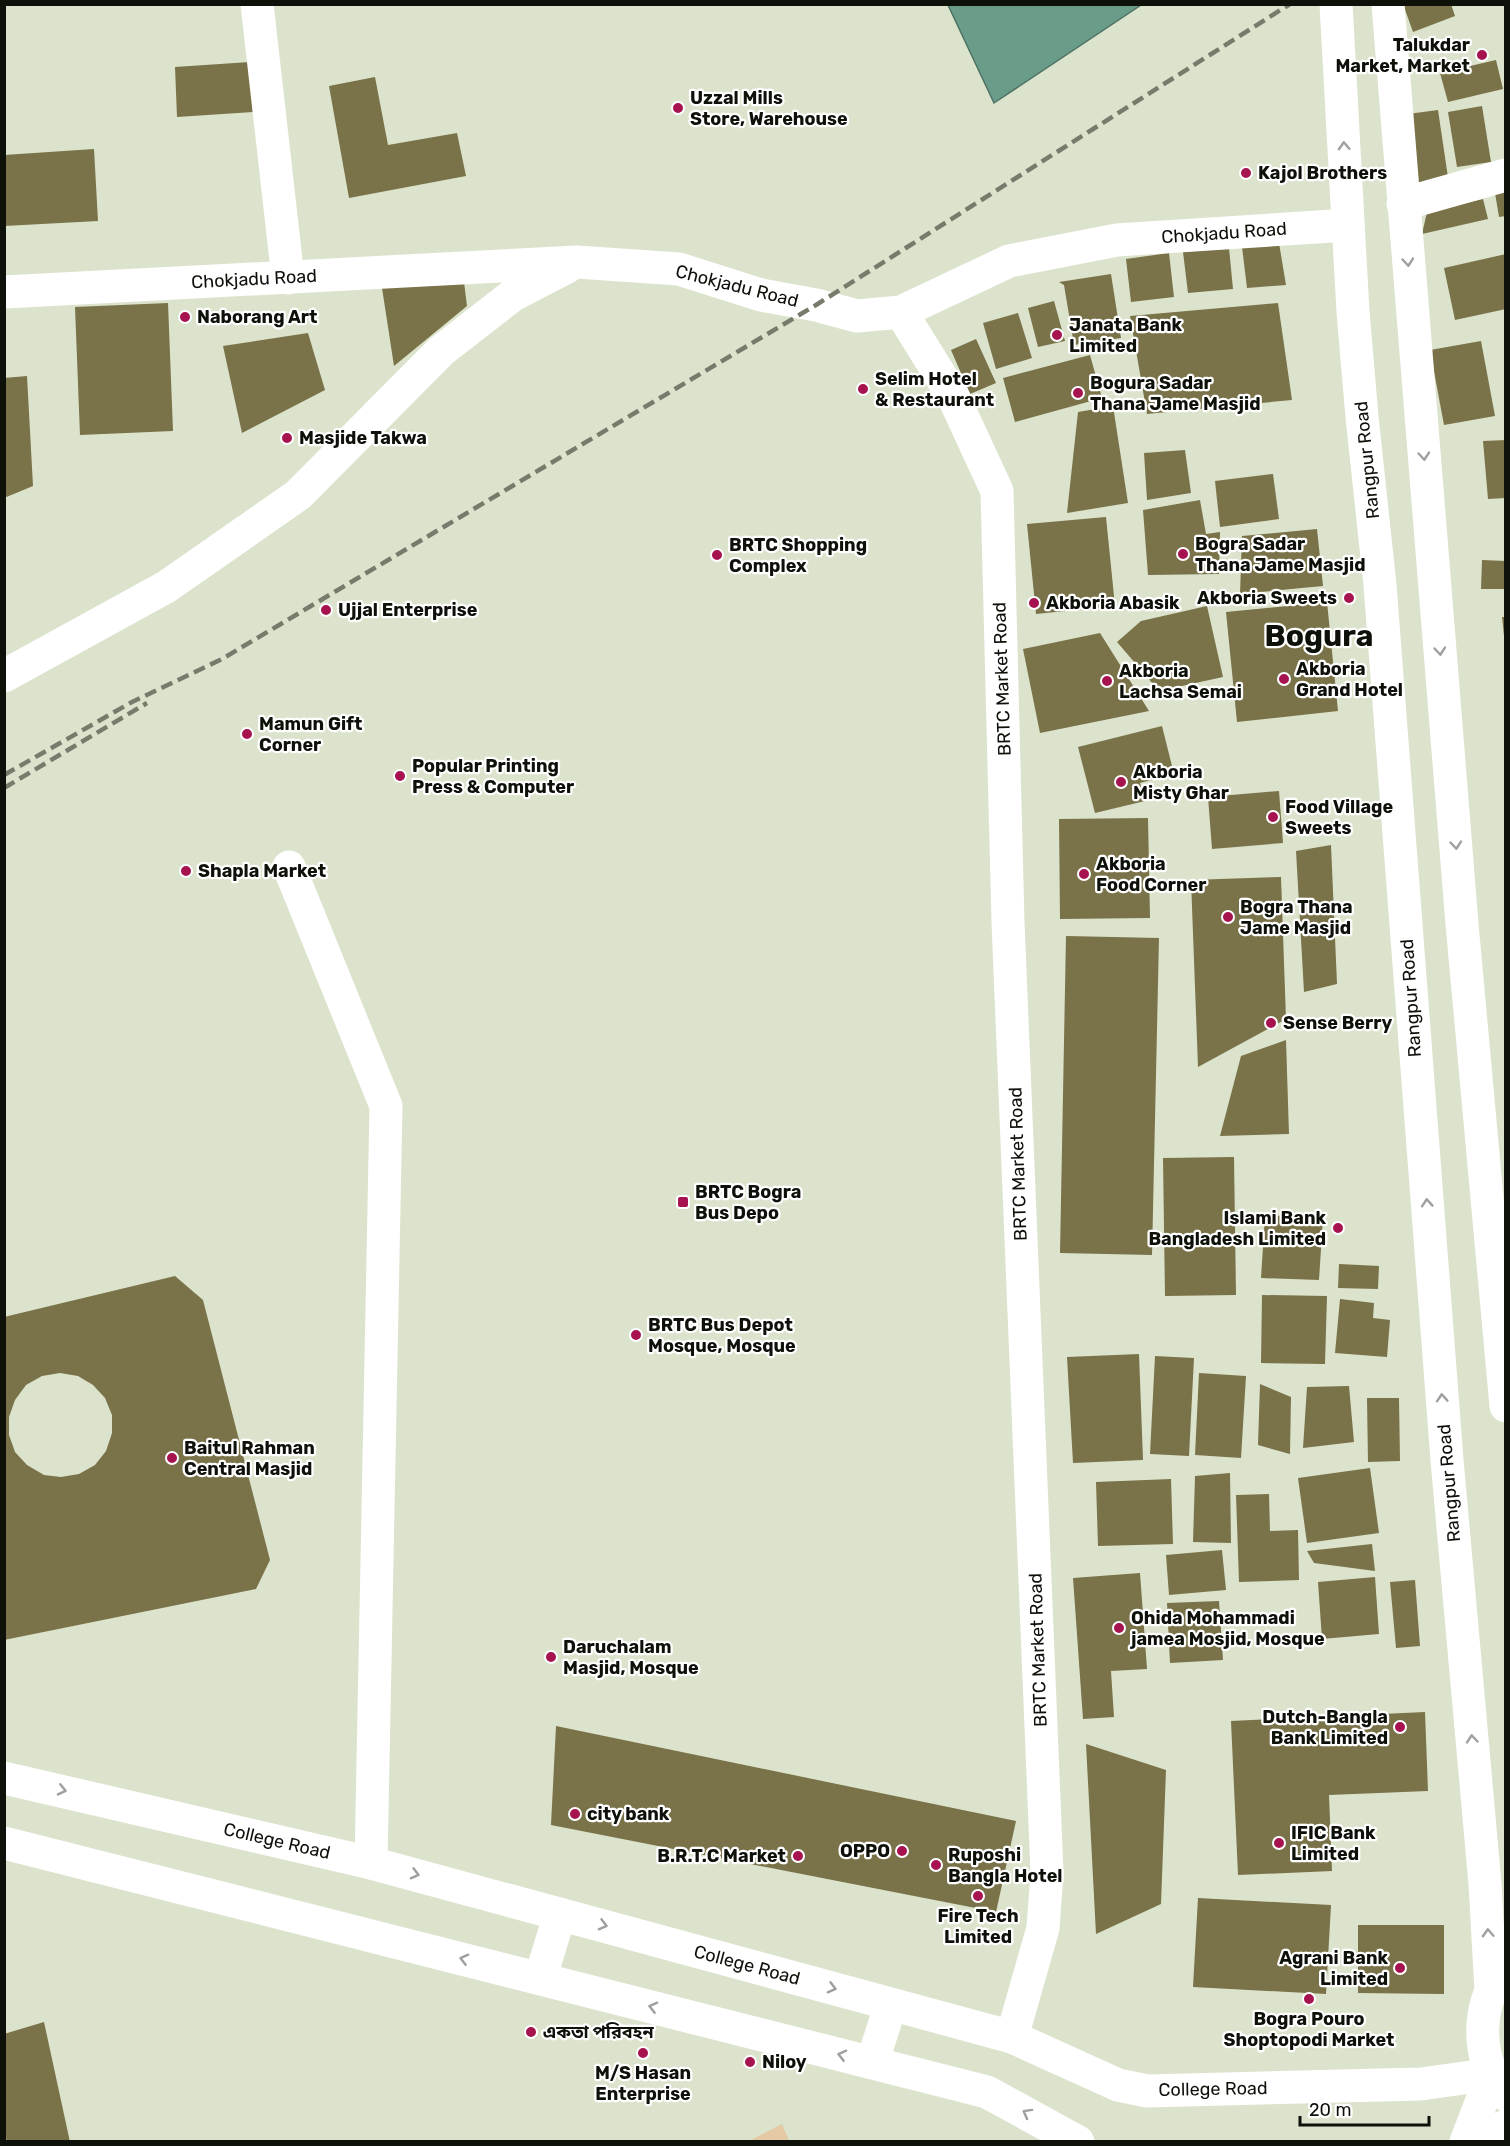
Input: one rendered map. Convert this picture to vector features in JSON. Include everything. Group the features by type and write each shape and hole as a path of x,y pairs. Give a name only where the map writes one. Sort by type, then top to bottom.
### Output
{"main road":[{"path":"257,4 288,278"},
{"name":"Rangpur Road","path":"1336,4 1348,225 1362,417 1380,585 1447,1460 1485,1884 1498,1980 1483,2018 1483,2047 1499,2084"},
{"path":"1388,4 1461,912 1506,1406"},
{"path":"1403,204 1506,175"},
{"name":"Chokjadu Road","path":"4,292 577,262 679,269 761,295 816,305 857,316 901,312 1009,261 1117,240 1348,225"},
{"path":"4,676 166,588 298,495 441,351 513,295 577,262"},
{"name":"BRTC Market Road","path":"901,312 954,396 997,491 1008,922 1047,1873 1043,1928 1012,2037"},
{"path":"289,867 386,1106 371,1863"},
{"name":"College Road","path":"4,1778 371,1863 1012,2037 1119,2085 1147,2091 1499,2084"},
{"path":"4,1843 987,2092 1078,2142"},
{"path":"540,1979 560,1914"},
{"path":"872,2063 891,2004"},
{"path":"1466,2142 1499,2084"},
{"path":"1466,2142 1506,2126"}],"shaded area":[{"path":"948,5 1141,5 994,103"},
{"path":"782,2124 789,2141 749,2141"}],"building":[{"path":"1403,4 1451,4 1455,16 1413,32"},
{"path":"1496,60 1503,89 1448,102 1440,73"},
{"path":"250,62 253,112 177,117 175,67"},
{"path":"375,77 388,145 457,133 466,176 349,198 329,86"},
{"path":"1482,106 1491,162 1457,167 1448,112"},
{"path":"1438,110 1449,184 1419,189 1408,114"},
{"path":"94,149 98,221 4,226 4,155"},
{"path":"1506,186 1506,216 1499,217 1494,187"},
{"path":"1483,199 1488,219 1422,234 1427,212"},
{"path":"1279,243 1286,285 1247,288 1242,247"},
{"path":"1229,248 1233,289 1188,293 1183,252"},
{"path":"1169,253 1174,297 1131,302 1126,259"},
{"path":"1506,254 1506,309 1455,320 1444,268"},
{"path":"1111,274 1121,338 1074,345 1064,285 1059,282"},
{"path":"464,282 467,306 394,366 382,288"},
{"path":"1054,301 1065,341 1038,347 1028,308"},
{"path":"168,303 173,431 80,435 75,307"},
{"path":"1278,303 1292,400 1147,414 1130,316"},
{"path":"1018,313 1032,358 996,369 983,323"},
{"path":"308,333 325,390 242,433 223,346"},
{"path":"976,339 996,383 970,394 951,350"},
{"path":"1481,341 1495,416 1444,425 1430,350"},
{"path":"1090,355 1102,398 1015,422 1003,378"},
{"path":"27,376 33,486 4,498 4,378"},
{"path":"1113,406 1128,503 1067,513 1078,412"},
{"path":"1506,440 1506,498 1488,499 1483,441"},
{"path":"1185,450 1191,493 1147,500 1144,453"},
{"path":"1273,474 1279,519 1220,527 1215,481"},
{"name":"Bogra Sadar Thana Jame Masjid","path":"1200,500 1206,534 1220,532 1219,574 1148,575 1143,510"},
{"path":"1106,517 1115,606 1036,614 1027,524"},
{"path":"1317,529 1323,586 1240,594 1242,536"},
{"path":"1482,560 1506,561 1506,589 1481,589"},
{"name":"Akboria Grand Hotel","path":"1327,602 1338,711 1237,722 1226,612"},
{"path":"1207,606 1223,677 1159,691 1117,642 1141,621"},
{"path":"1502,617 1506,617 1506,636 1504,636"},
{"path":"1100,633 1149,711 1040,733 1023,649"},
{"path":"1162,726 1174,774 1140,783 1145,801 1095,813 1078,747"},
{"path":"1279,791 1283,843 1212,849 1208,797"},
{"path":"1148,818 1150,918 1060,919 1059,819"},
{"path":"1331,845 1337,984 1304,992 1296,851"},
{"path":"1281,877 1286,1019 1198,1067 1191,880"},
{"path":"1066,936 1159,938 1152,1255 1060,1253"},
{"path":"1286,1040 1289,1134 1220,1136 1241,1056"},
{"path":"1234,1157 1236,1295 1165,1296 1163,1158"},
{"path":"1265,1215 1323,1218 1319,1280 1261,1278"},
{"path":"1339,1264 1379,1266 1378,1289 1338,1288"},
{"name":"Baitul Rahman Central Masjid","path":"175,1276 203,1300 270,1560 256,1589 4,1640 4,1317","holes":["60,1373 78,1376 93,1385 105,1398 112,1415 112,1433 106,1451 95,1465 79,1474 61,1477 44,1475 27,1465 15,1452 9,1435 9,1417 15,1400 26,1385 42,1376"]},
{"path":"1262,1295 1327,1296 1325,1364 1261,1363"},
{"path":"1340,1299 1374,1303 1373,1318 1390,1320 1387,1357 1335,1353"},
{"path":"1139,1354 1143,1460 1073,1463 1067,1357"},
{"path":"1155,1356 1194,1358 1189,1456 1150,1454"},
{"path":"1199,1373 1246,1376 1241,1458 1195,1455"},
{"path":"1260,1384 1291,1397 1290,1454 1258,1445"},
{"path":"1349,1386 1354,1442 1303,1448 1307,1387"},
{"path":"1367,1398 1399,1398 1400,1461 1368,1462"},
{"path":"1370,1468 1379,1533 1307,1543 1298,1478"},
{"path":"1230,1473 1231,1543 1193,1542 1195,1476"},
{"path":"1171,1479 1173,1544 1098,1546 1096,1482"},
{"path":"1269,1494 1270,1531 1298,1530 1299,1580 1239,1582 1236,1495"},
{"path":"1372,1544 1375,1571 1314,1563 1307,1551"},
{"path":"1222,1550 1226,1590 1169,1595 1166,1555"},
{"path":"1140,1573 1147,1669 1111,1671 1114,1717 1083,1719 1073,1578"},
{"path":"1375,1577 1379,1634 1322,1639 1318,1582"},
{"path":"1415,1580 1420,1646 1396,1648 1390,1582"},
{"path":"1219,1601 1223,1660 1170,1663 1167,1603"},
{"path":"1425,1712 1428,1791 1329,1795 1332,1871 1238,1875 1231,1721"},
{"path":"556,1726 1016,1821 996,1912 551,1825"},
{"path":"1086,1744 1166,1770 1161,1904 1096,1934"},
{"path":"1198,1898 1331,1905 1326,1994 1193,1987"},
{"path":"1358,1925 1444,1925 1444,1994 1358,1993"},
{"path":"44,2022 70,2142 7,2142 4,2129 4,2034"}],"railway":[{"path":"4,775 132,702 222,659 816,305 1290,4"},
{"path":"4,788 147,703"}],"place":[{"name":"Talukdar Market, Market","path":"1482,55"},
{"name":"Uzzal Mills Store, Warehouse","path":"678,108"},
{"name":"Kajol Brothers","path":"1246,173"},
{"name":"Naborang Art","path":"185,317"},
{"name":"Janata Bank Limited","path":"1057,335"},
{"name":"Selim Hotel & Restaurant","path":"863,389"},
{"name":"Bogura Sadar Thana Jame Masjid","path":"1078,393"},
{"name":"Masjide Takwa","path":"287,438"},
{"name":"Bogra Sadar Thana Jame Masjid","path":"1183,554"},
{"name":"BRTC Shopping Complex","path":"717,555"},
{"name":"Akboria Sweets","path":"1349,598"},
{"name":"Akboria Abasik","path":"1034,603"},
{"name":"Ujjal Enterprise","path":"326,610"},
{"name":"Akboria Grand Hotel","path":"1284,679"},
{"name":"Akboria Lachsa Semai","path":"1107,681"},
{"name":"Mamun Gift Corner","path":"247,734"},
{"name":"Popular Printing Press & Computer","path":"400,776"},
{"name":"Akboria Misty Ghar","path":"1121,782"},
{"name":"Food Village Sweets","path":"1273,817"},
{"name":"Shapla Market","path":"186,871"},
{"name":"Akboria Food Corner","path":"1084,874"},
{"name":"Bogra Thana Jame Masjid","path":"1228,917"},
{"name":"Sense Berry","path":"1271,1023"},
{"name":"BRTC Bogra Bus Depo","path":"683,1202"},
{"name":"Islami Bank Bangladesh Limited","path":"1338,1228"},
{"name":"BRTC Bus Depot Mosque, Mosque","path":"636,1335"},
{"name":"Baitul Rahman Central Masjid","path":"172,1458"},
{"name":"Ohida Mohammadi jamea Mosjid, Mosque","path":"1119,1628"},
{"name":"Daruchalam Masjid, Mosque","path":"551,1657"},
{"name":"Dutch-Bangla Bank Limited","path":"1400,1727"},
{"name":"city bank","path":"575,1814"},
{"name":"IFIC Bank Limited","path":"1279,1843"},
{"name":"OPPO","path":"902,1851"},
{"name":"B.R.T.C Market","path":"798,1856"},
{"name":"Ruposhi Bangla Hotel","path":"936,1865"},
{"name":"Fire Tech Limited","path":"978,1896"},
{"name":"Agrani Bank Limited","path":"1400,1968"},
{"name":"Bogra Pouro Shoptopodi Market","path":"1309,1999"},
{"name":"একতা পরিবহন","path":"531,2032"},
{"name":"M/S Hasan Enterprise","path":"643,2053"},
{"name":"Niloy","path":"750,2062"}],"district":[{"name":"Bogura","path":"1319,636"}]}
